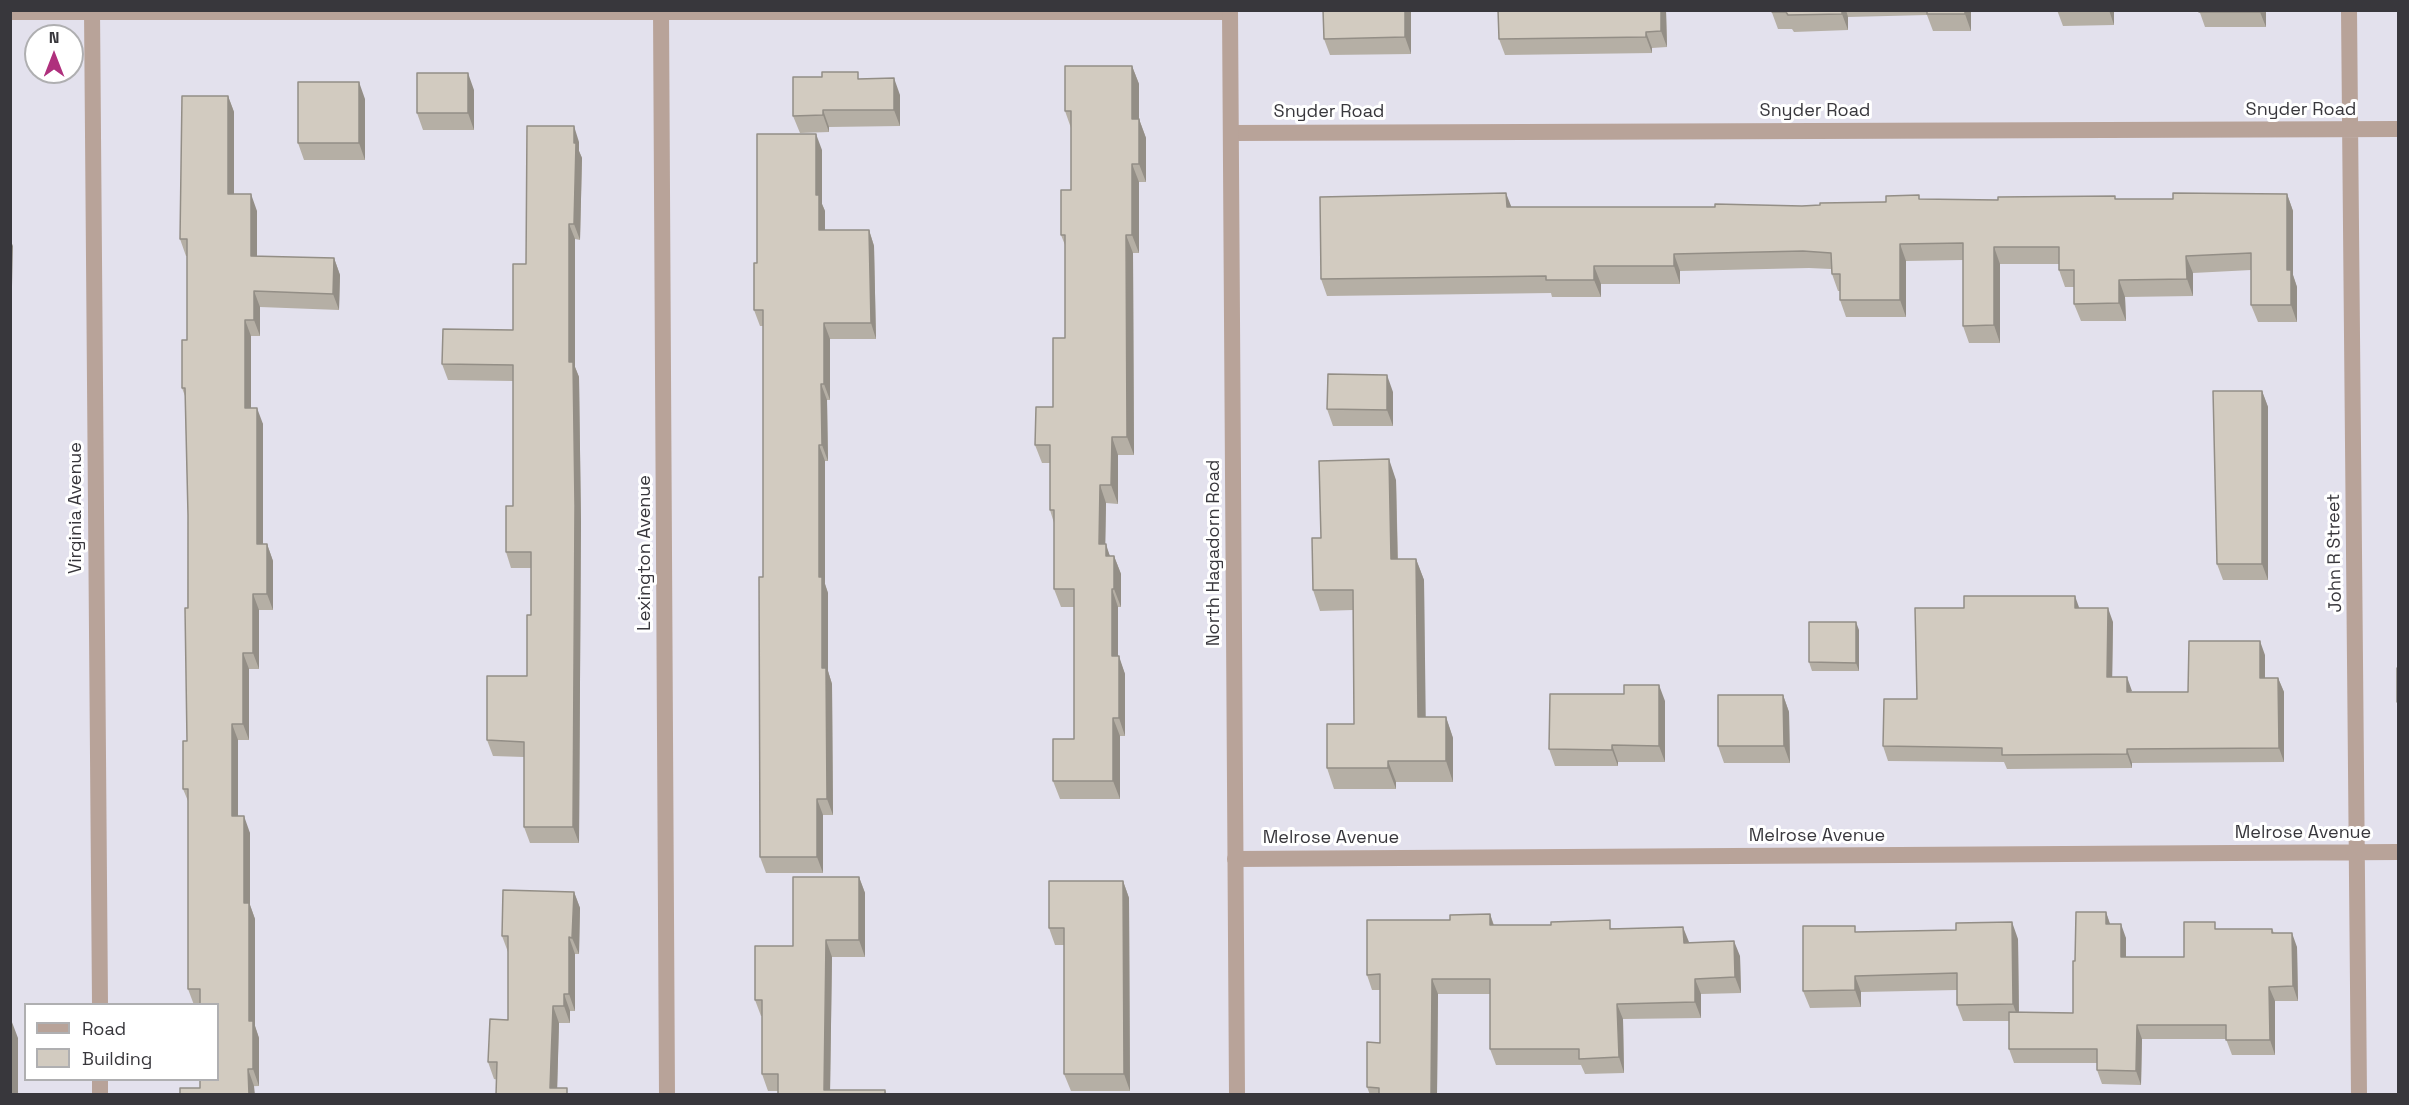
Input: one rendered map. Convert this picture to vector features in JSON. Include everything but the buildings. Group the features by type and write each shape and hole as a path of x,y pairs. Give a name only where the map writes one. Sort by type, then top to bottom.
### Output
{"street":[{"name":"John R Street","path":"2349,10 2359,1095"},
{"name":"Virginia Avenue","path":"92,11 100,1003"},
{"path":"10,12 1230,11"},
{"name":"North Hagadorn Road","path":"1230,11 1237,1095"},
{"name":"Lexington Avenue","path":"661,12 667,1095"},
{"name":"Snyder Road","path":"1231,133 2398,129"},
{"name":"Melrose Avenue","path":"1236,859 2398,852"}]}
